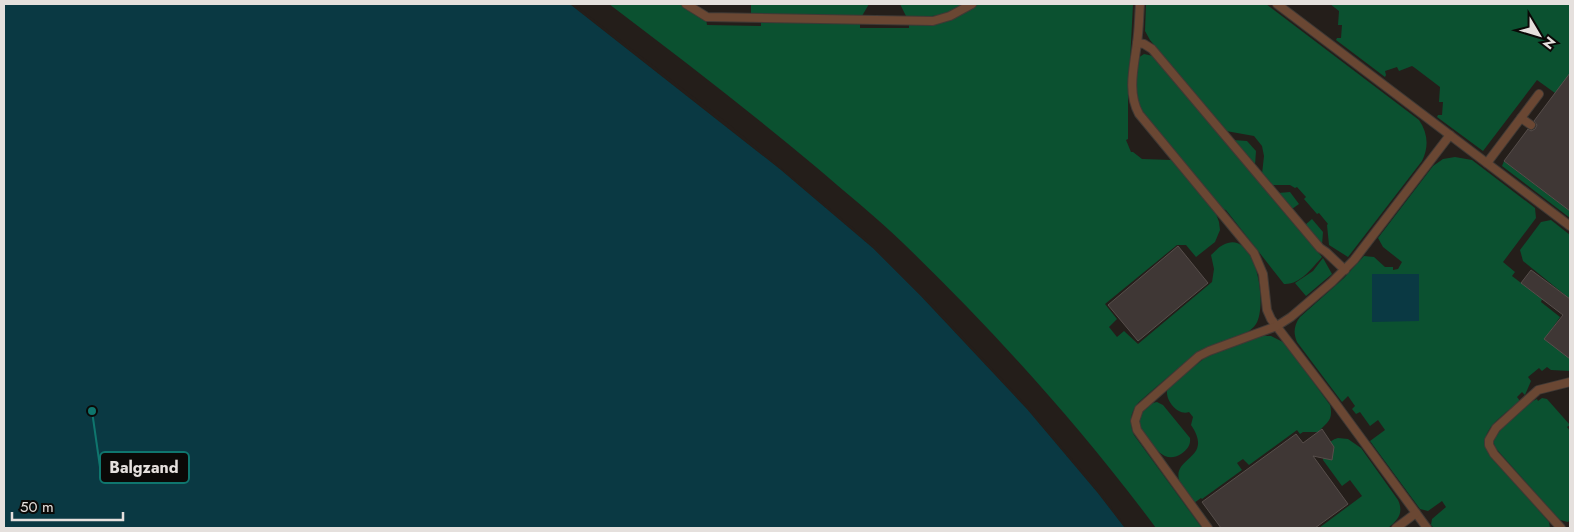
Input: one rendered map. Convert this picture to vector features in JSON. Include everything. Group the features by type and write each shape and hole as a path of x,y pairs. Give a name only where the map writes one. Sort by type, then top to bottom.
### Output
{"lane":[{"path":"686,4 707,16 933,21 950,16 972,4"},
{"path":"1140,4 1137,43 1133,60 1132,92 1135,108 1254,253 1263,274 1267,310 1271,319 1427,528"},
{"path":"1277,4 1570,226"},
{"path":"1137,43 1144,44 1152,49 1320,248 1345,270"},
{"path":"1487,163 1539,94"},
{"path":"1521,118 1531,125"},
{"path":"1208,528 1136,430 1136,414 1141,406 1203,354 1277,326 1296,313 1345,270 1450,134"},
{"path":"1561,528 1494,454 1488,440 1496,428 1538,390 1570,382"},
{"path":"1396,528 1416,513"}],"green space":[{"path":"609,4 680,4 706,19 707,25 761,26 761,22 860,23 860,28 909,28 909,24 937,23 953,19 976,4 1133,4 1128,139 1126,140 1131,152 1142,159 1172,160 1215,211 1220,230 1215,242 1196,257 1186,245 1177,245 1105,304 1117,319 1109,327 1117,337 1124,331 1138,344 1212,282 1214,269 1211,255 1223,245 1234,242 1244,247 1251,257 1260,286 1261,301 1259,314 1256,324 1252,329 1211,346 1195,355 1139,402 1132,414 1131,426 1134,435 1202,528 1156,528 1067,416 970,310 903,243 791,146 714,84"},
{"path":"751,4 869,4 862,16 751,14"},
{"path":"900,4 966,4 944,14 923,17 906,16"},
{"path":"1146,4 1266,4 1419,120 1426,140 1426,151 1422,161 1348,257 1329,245 1328,224 1304,199 1306,197 1297,187 1272,185 1262,174 1264,156 1262,146 1254,136 1226,131 1150,40 1145,31"},
{"path":"1330,4 1570,4 1570,86 1564,82 1555,93 1537,80 1483,151 1437,117 1442,115 1443,102 1439,102 1440,87 1415,68 1412,66 1399,71 1397,67 1385,71 1385,77 1336,40 1341,38 1342,25 1338,25 1339,11"},
{"path":"1144,54 1153,56 1322,257 1301,279 1290,284 1284,284 1226,210 1222,209 1140,109 1137,101 1136,79 1138,58"},
{"path":"1233,140 1247,141 1256,151 1255,165"},
{"path":"1455,157 1472,160 1535,208 1536,218 1503,262 1515,272 1512,276 1542,299 1541,302 1560,317 1545,339 1566,356 1570,351 1570,371 1551,370 1547,367 1542,371 1539,368 1528,377 1531,381 1525,395 1522,392 1517,397 1520,401 1499,418 1485,439 1490,455 1549,522 1550,528 1434,528 1431,525 1432,519 1446,507 1442,501 1428,511 1420,509 1370,441 1385,430 1378,420 1370,426 1360,412 1356,414 1352,409 1355,406 1348,396 1342,402 1296,339 1296,323 1300,317 1344,278 1364,256 1374,257 1385,267 1393,267 1393,270 1398,269 1402,262 1383,247 1378,238 1433,166 1443,159"},
{"path":"1504,161 1570,211 1570,218 1502,166"},
{"path":"1290,192 1299,204 1292,209 1278,193"},
{"path":"1312,219 1323,232 1322,245 1305,225"},
{"path":"1551,220 1570,235 1570,299 1523,261 1520,250 1541,222"},
{"path":"1323,258 1332,274 1306,296 1295,283 1313,271"},
{"path":"1259,336 1271,336 1285,343 1330,405 1330,418 1318,432 1303,432 1300,434 1297,430 1249,465 1243,459 1237,463 1242,470 1194,503 1181,486 1179,480 1179,472 1182,466 1196,451 1198,445 1197,436 1191,425 1193,417 1189,412 1181,412 1174,407 1168,399 1167,391 1171,385 1206,357"},
{"path":"1542,398 1547,399 1570,425 1567,427 1570,431 1570,520 1568,522 1560,520 1556,516 1498,451 1494,444 1499,432 1517,414 1533,401 1537,399 1538,401"},
{"path":"1157,402 1163,405 1190,438 1187,449 1181,454 1171,457 1163,455 1144,435 1140,424 1141,415 1145,408"},
{"path":"1338,438 1348,439 1361,448 1398,500 1400,505 1399,516 1388,528 1319,528 1362,496 1350,480 1342,486 1323,460 1327,446 1331,441"}],"water":[{"path":"4,4 570,4 780,169 873,248 922,297 1028,410 1125,528 4,528"},
{"path":"1372,274 1419,274 1419,321 1372,322"}],"pier":[{"path":"570,4 574,4 730,125 875,246 924,295 1030,409 1100,492 1127,528 1125,528 1028,410 922,297 873,248 780,169"}],"building":[{"path":"1570,73 1570,211 1504,161 1528,129 1531,131 1535,129 1537,125 1534,121"},
{"path":"1178,246 1208,283 1138,341 1108,305"},
{"path":"1531,270 1570,299 1570,359 1544,339 1563,315 1521,283"},
{"path":"1322,429 1334,447 1332,460 1313,456 1348,504 1315,528 1221,528 1202,502 1296,434 1303,443"}],"place":[{"name":"Balgzand","path":"92,411"}]}
